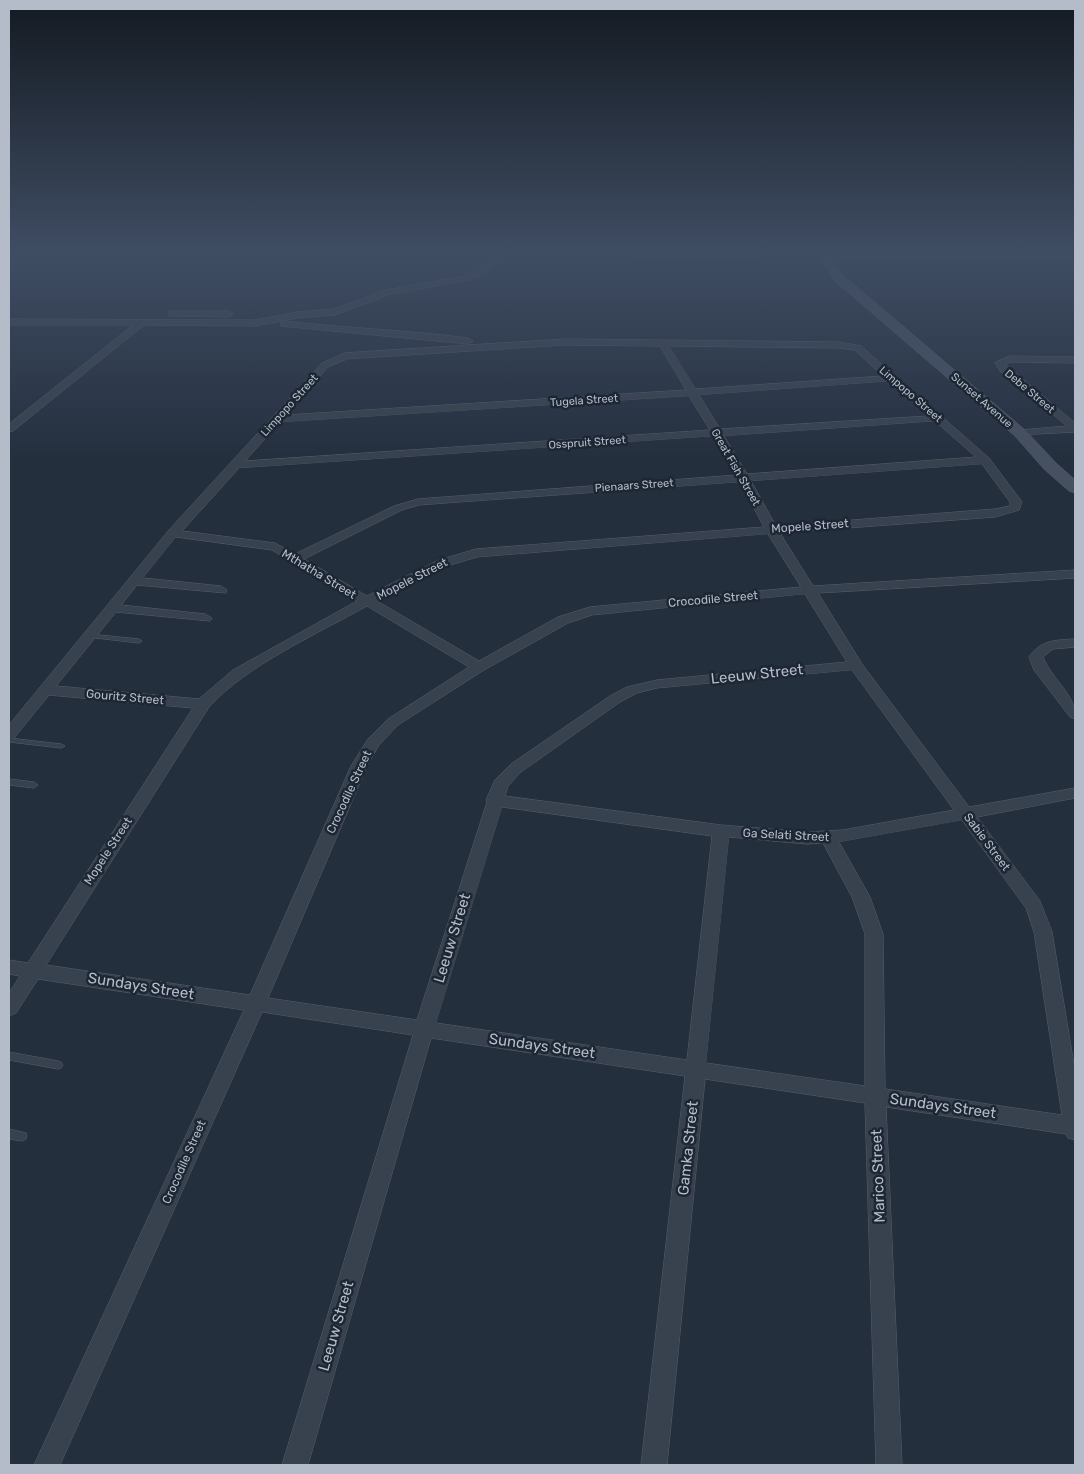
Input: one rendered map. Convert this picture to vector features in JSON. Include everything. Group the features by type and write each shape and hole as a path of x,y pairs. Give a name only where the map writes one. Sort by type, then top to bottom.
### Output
{"street":[{"path":"87,323 255,323 312,326 357,332 422,335 490,346"},
{"path":"9,429 141,323"},
{"name":"Sunset Avenue","path":"891,323 1020,433 1050,466 1075,488"},
{"name":"Limpopo Street","path":"9,735 173,533 325,365 338,358 355,354 575,342 849,346 858,348 985,460 1016,502 1015,508 1011,511"},
{"name":"Great Fish Street","path":"663,343 718,433 771,529 811,590"},
{"name":"Debe Street","path":"1075,360 1010,358 1000,363 1003,368 1075,428"},
{"name":"Tugela Street","path":"277,420 890,378"},
{"name":"Osspruit Street","path":"236,465 938,418"},
{"path":"1020,433 1075,428"},
{"name":"Pienaars Street","path":"296,558 398,508 418,502 985,460"},
{"name":"Mopele Street","path":"9,1008 203,704 216,690 238,673 365,602 443,563 470,554 1011,511"},
{"name":"Mthatha Street","path":"173,533 275,547 296,558 365,602 479,667"},
{"name":"Crocodile Street","path":"48,1465 256,1004 359,766 373,742 393,722 479,667 563,620 585,612 811,590 1075,574"},
{"path":"134,580 221,590"},
{"name":"Sabie Street","path":"811,590 856,664 1029,897 1038,915 1043,932 1075,1128"},
{"path":"112,608 205,618"},
{"path":"1075,643 1047,646 1037,653 1036,660 1041,670 1075,714"},
{"name":"Leeuw Street","path":"296,1465 424,1029 500,784 516,768 615,698 632,690 657,684 856,664"},
{"name":"Gouritz Street","path":"46,690 203,704"},
{"name":"Ga Selati Street","path":"494,800 721,831 829,838 1075,792"},
{"name":"Gamka Street","path":"654,1465 721,831"},
{"name":"Marico Street","path":"829,838 865,907 874,934 875,1096 889,1465"},
{"name":"Sundays Street","path":"9,967 875,1096 1075,1128"}],"lane":[{"path":"89,636 139,641"},
{"path":"9,740 61,746"},
{"path":"9,782 34,786"},
{"path":"9,1056 58,1065"},
{"path":"9,1134 22,1136"}]}
